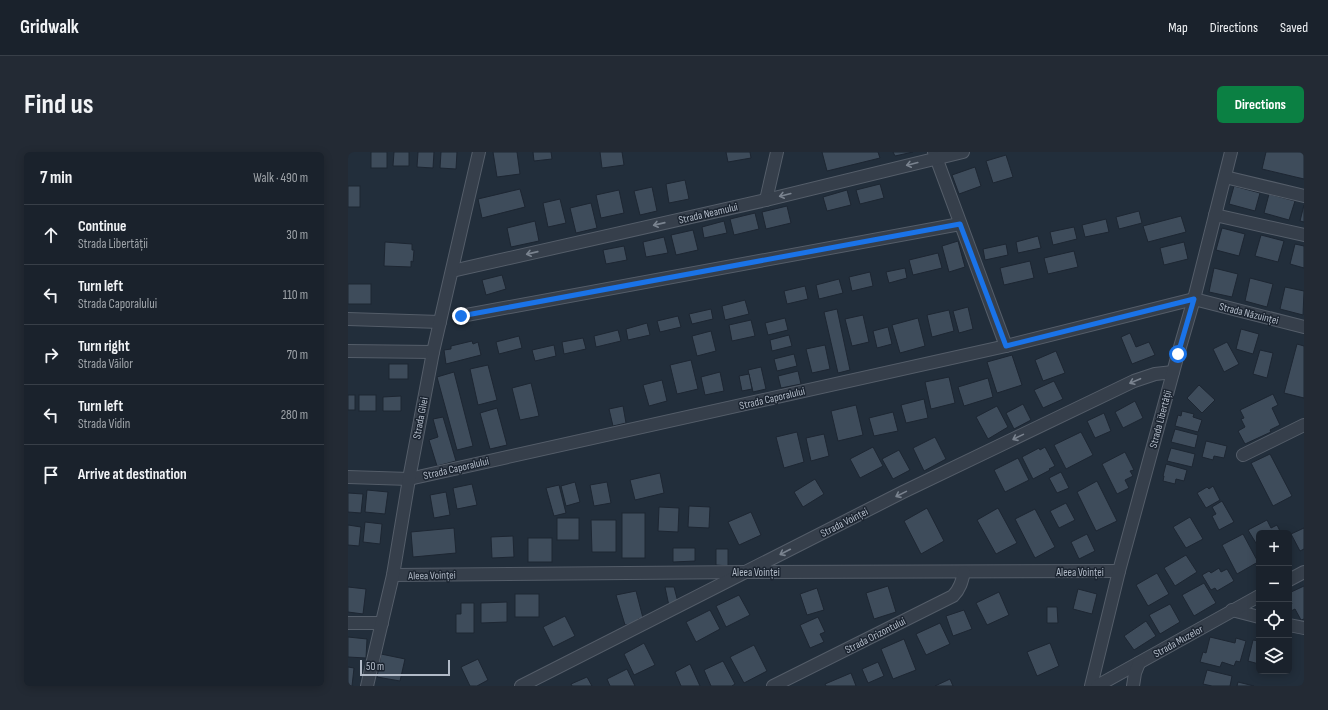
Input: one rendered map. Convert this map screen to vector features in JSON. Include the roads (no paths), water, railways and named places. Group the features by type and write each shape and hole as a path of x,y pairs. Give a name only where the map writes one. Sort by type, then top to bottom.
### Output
{"street":[{"name":"Strada Gliei","path":"367,686 393,575 409,479 440,322 479,152"},
{"path":"766,200 777,152"},
{"name":"Strada Neamului","path":"452,271 766,200 935,155 963,152"},
{"name":"Strada Libertății","path":"1090,686 1119,571 1194,299 1231,152"},
{"path":"935,155 1006,346"},
{"path":"1225,177 1304,196"},
{"path":"1215,215 1304,235"},
{"path":"461,316 960,224"},
{"name":"Strada Năzuinței","path":"1194,299 1304,326"},
{"name":"Strada Caporalului","path":"348,477 409,479 1006,346 1194,299"},
{"path":"348,319 440,322"},
{"path":"348,351 434,352"},
{"name":"Strada Voinței","path":"521,686 903,492 1134,381 1155,374 1173,372"},
{"path":"1243,455 1304,425"},
{"name":"Aleea Voinței","path":"393,575 1119,571"},
{"name":"Strada Orizontului","path":"773,686 953,596 958,591 964,572"},
{"path":"1292,578 1304,572"},
{"name":"Strada Muzelor","path":"1097,686 1256,598"},
{"path":"1232,610 1256,616"},
{"path":"348,623 382,623"},
{"path":"1292,626 1304,628"},
{"path":"1133,686 1135,673 1139,663"}]}
